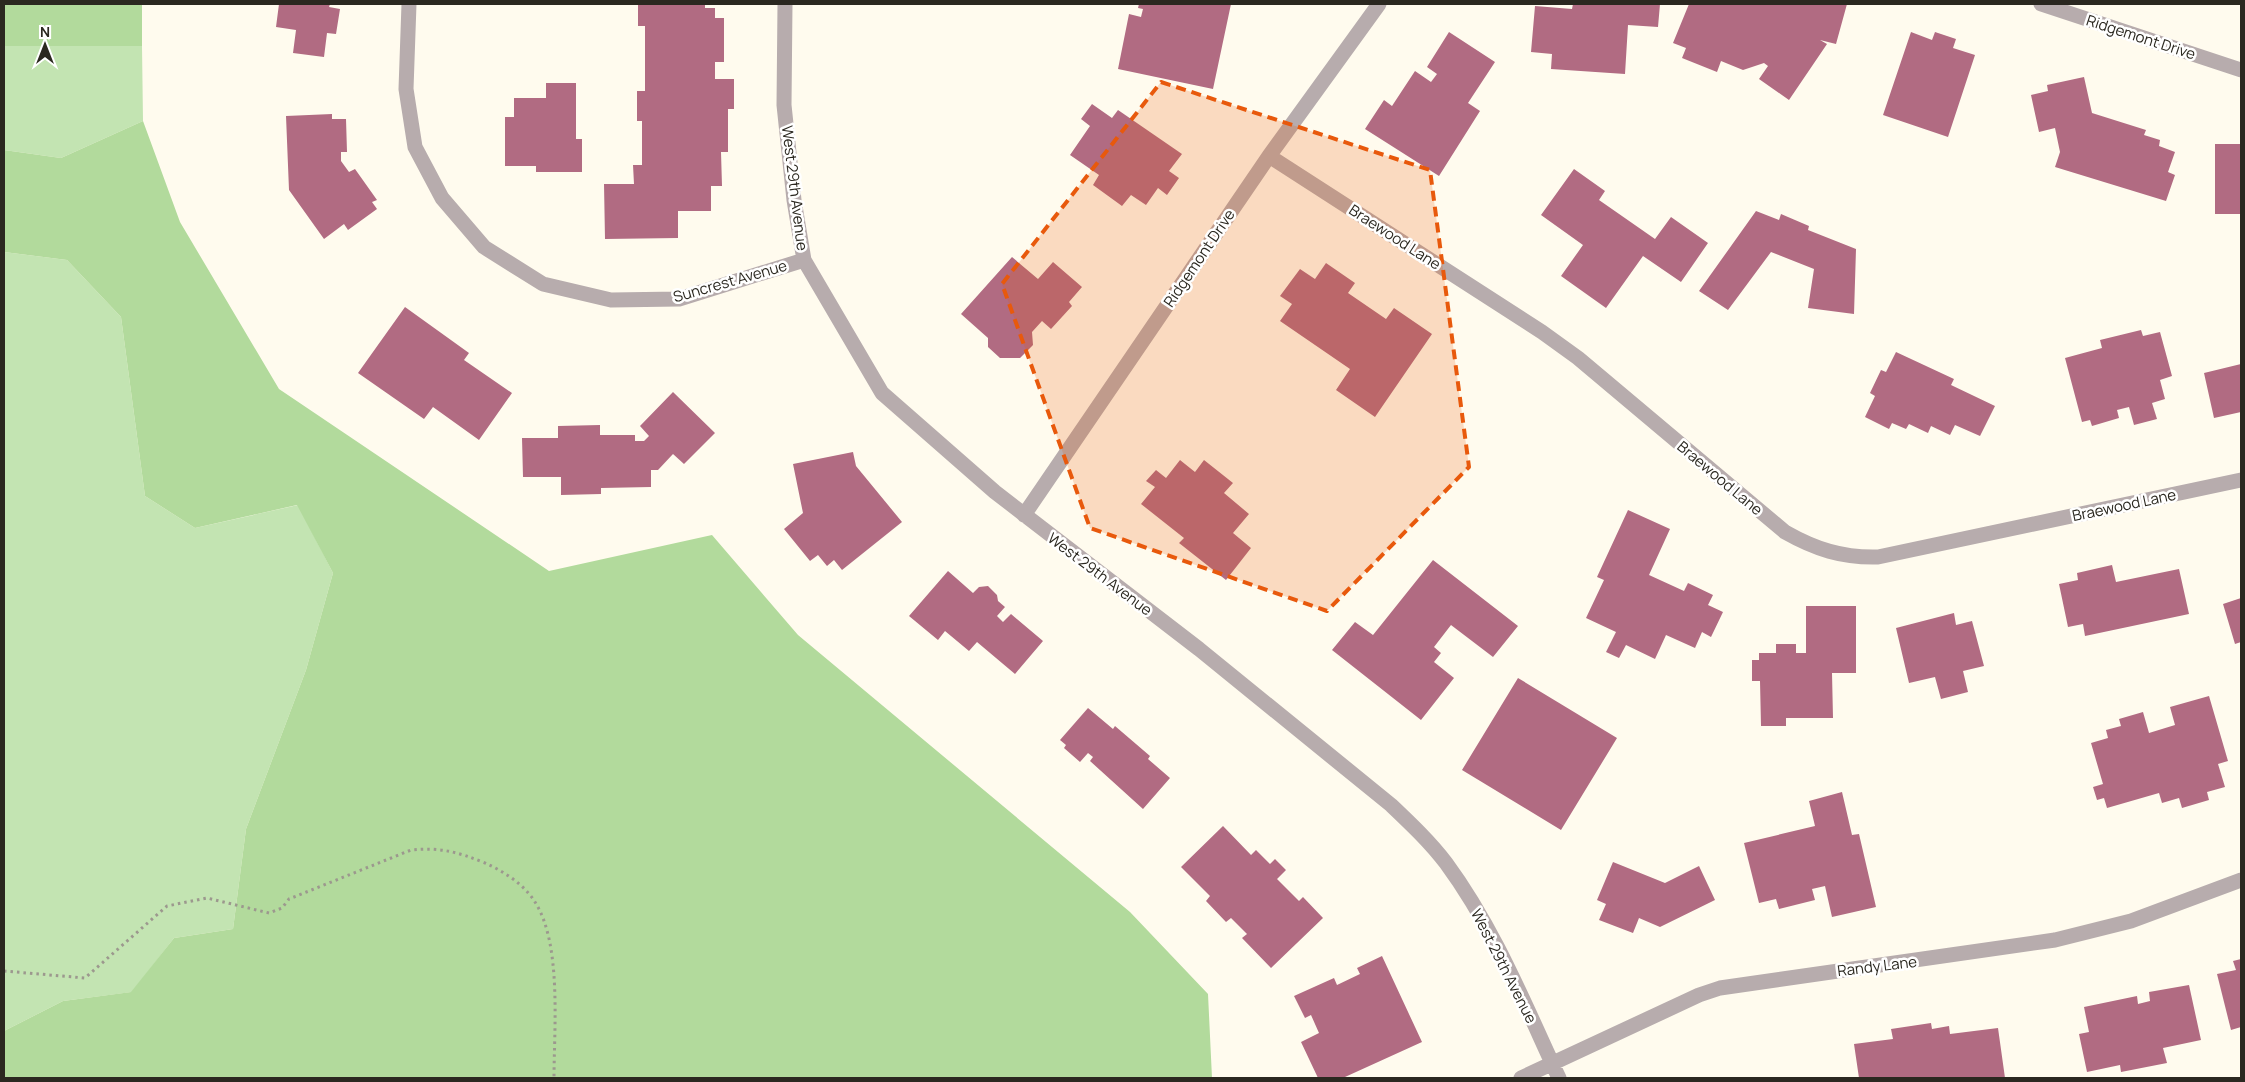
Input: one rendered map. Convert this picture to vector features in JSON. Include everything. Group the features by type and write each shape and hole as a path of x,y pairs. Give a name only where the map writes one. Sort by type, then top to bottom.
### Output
{"street":[{"name":"Suncrest Avenue","path":"409,4 406,89 415,147 442,198 484,246 543,284 611,300 679,298 804,260"},
{"name":"West 29th Avenue","path":"785,4 784,105 794,200 804,260 882,394 995,492 1199,649 1391,805 1420,833 1445,862 1489,930 1559,1078"},
{"name":"Ridgemont Drive","path":"1024,515 1269,156 1379,4"},
{"name":"Ridgemont Drive","path":"2042,4 2241,70"},
{"name":"Braewood Lane","path":"1269,156 1542,332 1578,358 1785,532 1810,546 1856,558 1878,557 2241,480"},
{"name":"Randy Lane","path":"1521,1078 1699,995 1720,988 2055,940 2131,921 2241,880"}],"path":[{"path":"4,972 85,978 167,906 207,898 269,913 282,908 288,899 411,850 428,848 459,852 490,865 513,879 534,901 545,921 552,960 554,1078"}],"highlighted area":[{"path":"1161,82 1430,170 1469,467 1327,611 1090,528 1002,284"}],"green space":[{"path":"4,4 142,4 142,46 4,46"},
{"path":"4,46 142,46 143,121 61,158 4,150"},
{"path":"143,121 180,222 279,389 549,571 712,535 798,635 1130,912 1208,994 1212,1078 4,1078 4,1031 63,1001 131,992 174,938 233,929 246,829 306,670 333,573 297,505 195,528 145,496 121,317 67,260 4,252 4,150 61,158"},
{"path":"4,252 67,260 121,317 145,496 195,528 298,505 333,573 306,670 246,829 233,929 174,938 132,992 63,1001 4,1031"}],"building":[{"path":"279,4 330,4 329,7 340,9 336,34 327,33 324,57 293,53 296,30 276,27"},
{"path":"638,4 705,4 705,8 715,8 715,18 724,18 724,62 715,62 715,79 734,79 734,109 728,109 728,152 721,152 722,186 711,186 711,211 678,211 678,238 605,239 604,184 634,184 633,165 642,165 642,121 637,121 637,91 645,91 645,26 638,26"},
{"path":"1139,4 1231,4 1213,89 1118,69 1129,14 1141,17 1143,9 1138,8"},
{"path":"1573,4 1660,4 1658,27 1628,25 1625,74 1551,69 1552,54 1531,52 1535,6 1572,9"},
{"path":"1689,4 1847,4 1836,44 1820,40 1827,44 1789,100 1759,79 1768,66 1764,63 1743,70 1721,61 1717,72 1682,58 1686,48 1673,43"},
{"path":"1449,32 1495,62 1468,103 1480,111 1439,176 1365,129 1384,100 1392,106 1415,71 1431,82 1437,74 1427,67"},
{"path":"1911,32 1932,40 1935,32 1956,39 1953,48 1975,55 1948,137 1883,115"},
{"path":"2084,77 2092,113 2146,130 2144,135 2160,140 2159,146 2175,152 2168,172 2175,175 2166,201 2055,167 2060,152 2055,128 2039,132 2031,95 2048,91 2047,85"},
{"path":"546,83 576,83 576,139 582,139 582,172 536,172 536,166 505,166 505,117 514,117 514,98 546,98"},
{"path":"1092,104 1112,118 1118,110 1182,154 1169,171 1179,178 1167,195 1158,188 1146,205 1131,195 1122,206 1093,185 1099,175 1070,155 1090,126 1081,119"},
{"path":"332,114 332,119 346,119 347,152 341,152 341,161 349,172 355,169 377,200 372,202 377,209 348,230 344,224 324,239 289,190 286,116"},
{"path":"2215,144 2241,144 2241,214 2215,214"},
{"path":"1574,169 1605,191 1599,200 1655,239 1671,217 1708,243 1681,282 1643,256 1606,308 1561,276 1583,245 1541,215"},
{"path":"1756,211 1779,220 1781,214 1809,226 1808,230 1856,249 1854,314 1808,308 1814,269 1771,252 1728,310 1699,291"},
{"path":"1012,257 1038,279 1053,262 1082,287 1069,302 1072,306 1051,329 1042,321 1032,332 1033,345 1020,358 1000,358 988,347 988,338 961,314"},
{"path":"1326,263 1355,283 1348,293 1386,319 1394,308 1432,334 1375,417 1336,390 1350,369 1280,321 1292,304 1280,296 1300,269 1315,279"},
{"path":"405,307 469,353 464,360 512,393 479,440 433,407 424,419 358,373"},
{"path":"2141,330 2143,336 2160,332 2172,376 2160,380 2165,399 2152,403 2157,419 2134,425 2129,407 2117,410 2119,418 2092,426 2090,420 2082,422 2065,358 2102,348 2100,340"},
{"path":"1896,352 1954,379 1951,385 1995,406 1980,436 1955,425 1950,435 1931,426 1928,433 1909,424 1906,429 1892,423 1889,429 1865,417 1875,396 1870,393 1881,370 1886,372"},
{"path":"2241,364 2241,412 2214,418 2204,373"},
{"path":"673,392 715,433 684,464 673,454 658,470 651,470 651,487 601,488 601,494 561,495 561,477 523,477 522,438 558,438 558,426 600,425 600,435 635,435 635,441 644,441 649,436 640,426"},
{"path":"853,452 856,466 902,522 842,570 834,560 827,566 818,555 810,561 784,529 803,513 793,464"},
{"path":"1180,460 1195,472 1204,460 1233,483 1224,493 1249,514 1233,533 1251,548 1226,580 1179,543 1184,538 1141,504 1155,487 1146,481 1156,470 1166,478"},
{"path":"1628,510 1670,529 1649,575 1684,591 1688,583 1713,595 1708,605 1723,612 1711,637 1702,632 1695,648 1666,635 1655,659 1626,645 1619,658 1606,652 1616,632 1586,618 1604,580 1597,577"},
{"path":"1433,560 1518,626 1493,657 1451,625 1434,647 1441,653 1434,662 1454,678 1421,720 1332,650 1355,622 1373,635"},
{"path":"2112,565 2116,582 2179,569 2189,614 2085,636 2083,624 2068,627 2059,584 2078,580 2077,573"},
{"path":"948,571 973,593 979,587 988,586 997,595 998,601 1005,607 997,616 1003,622 1011,614 1043,641 1015,674 977,642 969,651 945,631 938,640 909,616"},
{"path":"2241,598 2241,642 2235,644 2223,604"},
{"path":"1806,606 1856,606 1856,673 1832,673 1833,718 1786,718 1786,726 1761,726 1760,681 1752,681 1752,660 1759,660 1759,653 1776,653 1776,644 1796,644 1796,653 1806,653"},
{"path":"1954,613 1956,625 1972,621 1984,666 1963,671 1968,692 1941,699 1935,677 1909,683 1896,628"},
{"path":"1518,678 1617,738 1561,830 1462,770"},
{"path":"2209,696 2228,761 2218,764 2225,787 2207,792 2209,800 2182,808 2179,798 2162,803 2159,793 2107,808 2104,798 2097,800 2093,787 2103,784 2091,743 2108,738 2106,730 2121,726 2119,719 2143,712 2149,733 2175,725 2170,707"},
{"path":"1088,708 1113,729 1115,726 1150,756 1148,759 1170,778 1143,809 1090,761 1093,757 1088,753 1080,762 1064,748 1066,745 1060,740"},
{"path":"1842,792 1852,835 1859,834 1876,907 1832,917 1825,886 1812,889 1815,900 1779,909 1776,899 1759,903 1744,843 1815,826 1809,801"},
{"path":"1223,826 1251,855 1256,850 1270,864 1275,859 1286,870 1277,879 1299,901 1303,897 1323,918 1271,968 1242,938 1247,934 1231,918 1226,922 1206,901 1210,896 1181,867"},
{"path":"1613,862 1665,883 1699,866 1715,900 1660,927 1639,918 1633,933 1599,920 1606,904 1597,900"},
{"path":"1382,956 1422,1042 1346,1078 1318,1078 1301,1042 1319,1033 1311,1015 1305,1018 1294,996 1334,978 1337,985 1360,974 1357,968"},
{"path":"2241,959 2241,1027 2231,1030 2217,974 2236,970 2233,961"},
{"path":"2189,985 2201,1040 2163,1048 2167,1063 2121,1072 2120,1065 2087,1072 2079,1034 2089,1032 2084,1007 2137,996 2138,1004 2150,1001 2149,992"},
{"path":"1931,1023 1932,1029 1949,1026 1950,1034 1998,1028 2005,1078 1859,1078 1854,1044 1893,1039 1891,1029"}]}
